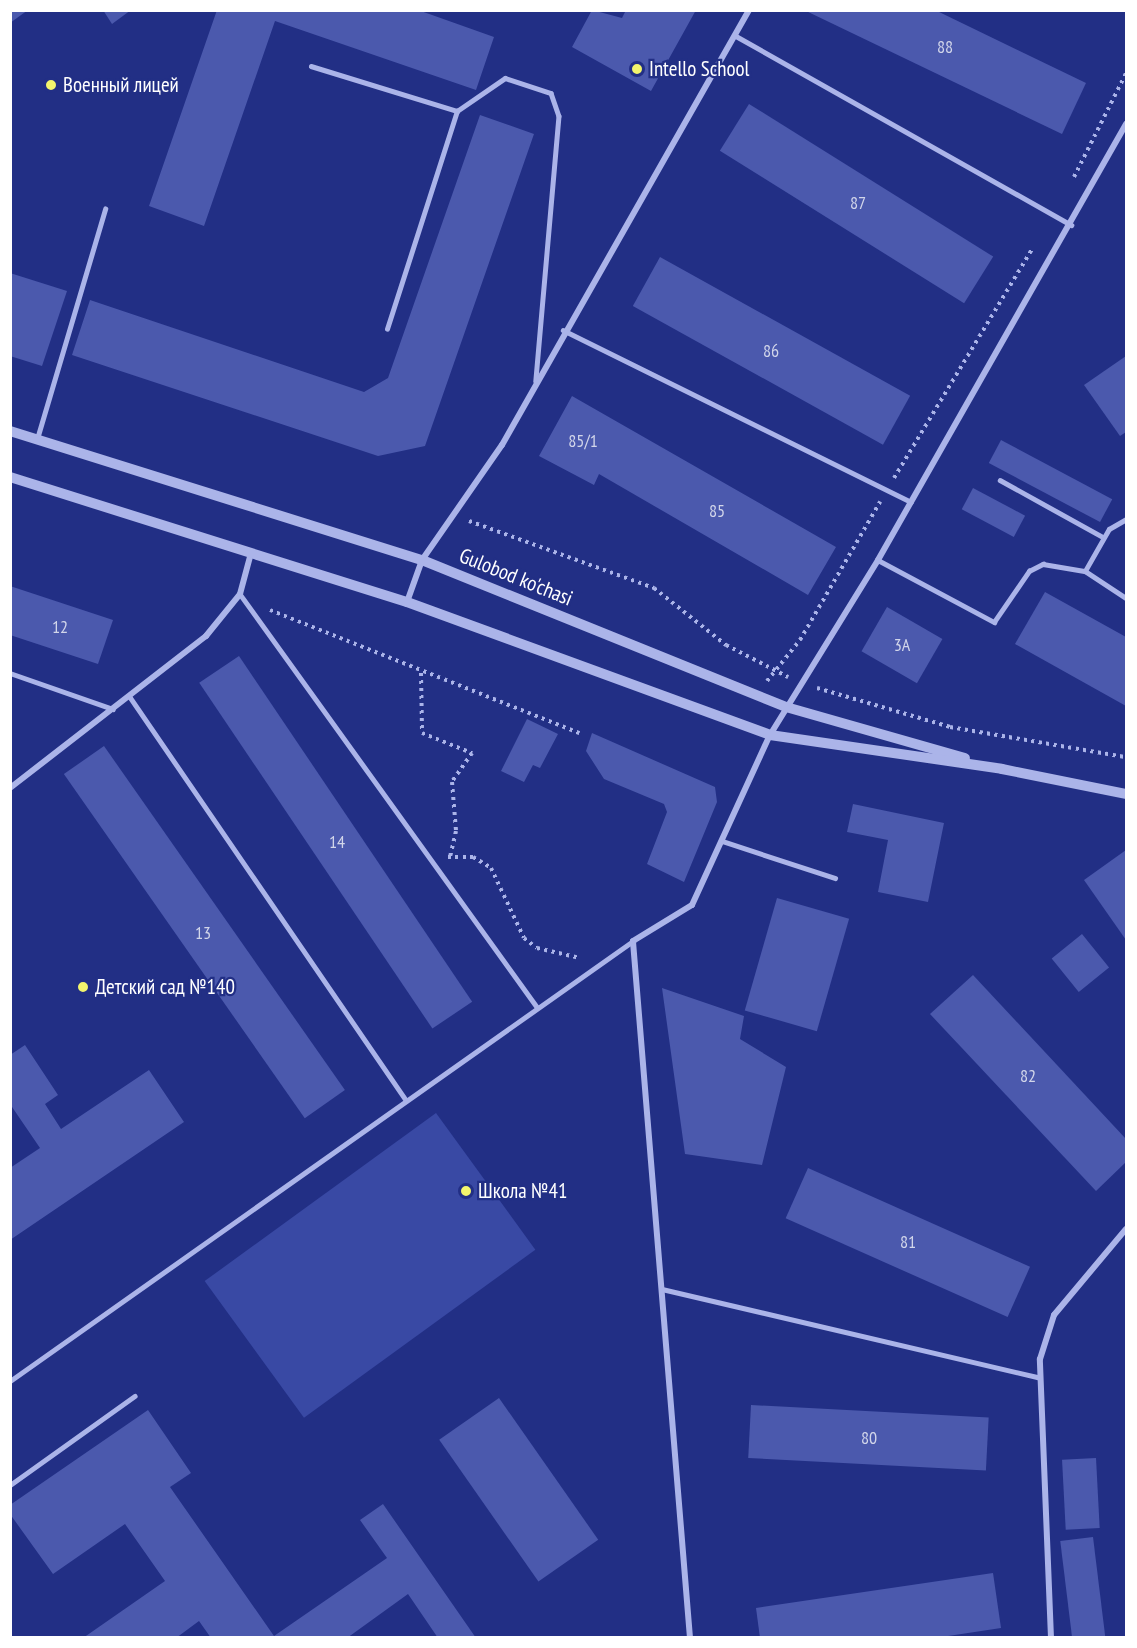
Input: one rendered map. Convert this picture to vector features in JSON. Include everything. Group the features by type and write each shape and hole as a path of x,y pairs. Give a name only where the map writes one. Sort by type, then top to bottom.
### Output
{"street":[{"path":"407,602 422,560 454,516 536,381 563,330 750,10"},
{"path":"690,1638 633,941 692,905 770,735 878,560 1071,225 1126,124"},
{"name":"Gulobod ko'chasi","path":"10,431 422,560 786,707 1002,769"},
{"name":"Gulobod ko'chasi","path":"10,477 407,602 770,735 1002,769 1126,794"},
{"path":"10,788 206,636 240,594 251,552"},
{"path":"1051,1638 1038,1377 1054,1316 1126,1229"}],"lane":[{"path":"736,36 1071,225"},
{"path":"311,66 457,111"},
{"path":"387,329 457,111 505,78 552,93 559,116 536,381"},
{"path":"37,439 105,209"},
{"path":"563,330 911,502"},
{"path":"1000,480 1104,537"},
{"path":"1085,571 1104,537 1126,519"},
{"path":"878,560 994,622 1029,571 1043,564 1085,571 1126,597"},
{"path":"240,594 537,1007"},
{"path":"10,674 114,709"},
{"path":"130,697 406,1100"},
{"path":"722,841 835,878"},
{"path":"10,1381 633,941"},
{"path":"662,1289 1038,1377"},
{"path":"10,1485 135,1396"}],"path":[{"path":"1054,216 1126,73"},
{"path":"775,672 1036,243"},
{"path":"454,516 654,588 726,645 775,672 802,683 938,724 1126,757"},
{"path":"246,603 290,615 421,673 579,733"},
{"path":"421,673 422,733 472,753 452,782 456,831 450,856"},
{"path":"435,865 450,856 473,857 491,868 524,938 537,948 601,963"}],"shaded area":[{"path":"436,1113 535,1250 304,1418 205,1281"}],"building":[{"path":"10,10 28,10 10,23"},
{"path":"103,10 131,10 112,24"},
{"path":"217,10 418,10 494,37 476,90 275,21 204,226 149,206"},
{"name":"Intello School","path":"592,10 622,18 626,10 696,10 651,91 572,47"},
{"path":"804,10 935,10 1086,83 1062,134"},
{"path":"749,104 993,257 964,303 720,151"},
{"path":"480,115 534,134 425,446 378,456 72,355 90,300 364,392 388,378"},
{"path":"660,257 910,396 883,445 633,306"},
{"path":"10,273 67,291 42,366 10,356"},
{"path":"1126,356 1126,432 1120,436 1084,385"},
{"path":"572,396 836,547 808,595 599,474 594,485 539,456"},
{"path":"1001,440 1112,499 1100,522 989,463"},
{"path":"973,488 1025,516 1014,537 962,509"},
{"path":"10,586 113,620 98,664 10,635"},
{"path":"1045,592 1126,637 1126,706 1015,644"},
{"path":"887,607 942,639 917,683 862,651"},
{"path":"239,656 472,1002 432,1029 199,683"},
{"path":"527,719 558,734 540,768 533,765 524,782 501,771"},
{"path":"592,733 715,787 717,802 684,882 647,864 667,812 664,804 604,779 586,751"},
{"path":"104,746 345,1090 305,1118 64,774"},
{"path":"853,804 944,823 928,902 878,892 888,840 847,832"},
{"path":"1126,850 1126,940 1084,880"},
{"path":"777,898 849,919 817,1031 745,1010"},
{"path":"1082,934 1109,967 1079,992 1052,959"},
{"path":"973,975 1126,1139 1126,1162 1096,1191 930,1014"},
{"path":"662,988 744,1016 740,1039 786,1067 762,1165 685,1154"},
{"path":"25,1045 58,1095 45,1104 61,1129 149,1070 184,1122 10,1240 10,1168 40,1148 10,1104 10,1055"},
{"path":"808,1168 1030,1267 1008,1317 786,1218"},
{"path":"499,1398 598,1540 538,1582 439,1440"},
{"path":"751,1405 989,1417 986,1470 748,1458"},
{"path":"148,1410 191,1473 170,1487 274,1636 387,1558 360,1520 383,1504 476,1638 438,1638 408,1594 347,1638 211,1638 199,1621 176,1638 83,1638 165,1581 125,1524 53,1574 10,1514 10,1505"},
{"path":"1096,1458 1100,1528 1066,1530 1062,1460"},
{"path":"1093,1537 1105,1638 1072,1638 1060,1541"},
{"path":"993,1573 1001,1628 935,1638 760,1638 756,1608"}],"place":[{"name":"Intello School","path":"637,69"},
{"name":"Военный лицей","path":"51,85"},
{"name":"Детский сад №140","path":"83,987"},
{"name":"Школа №41","path":"466,1191"}]}
